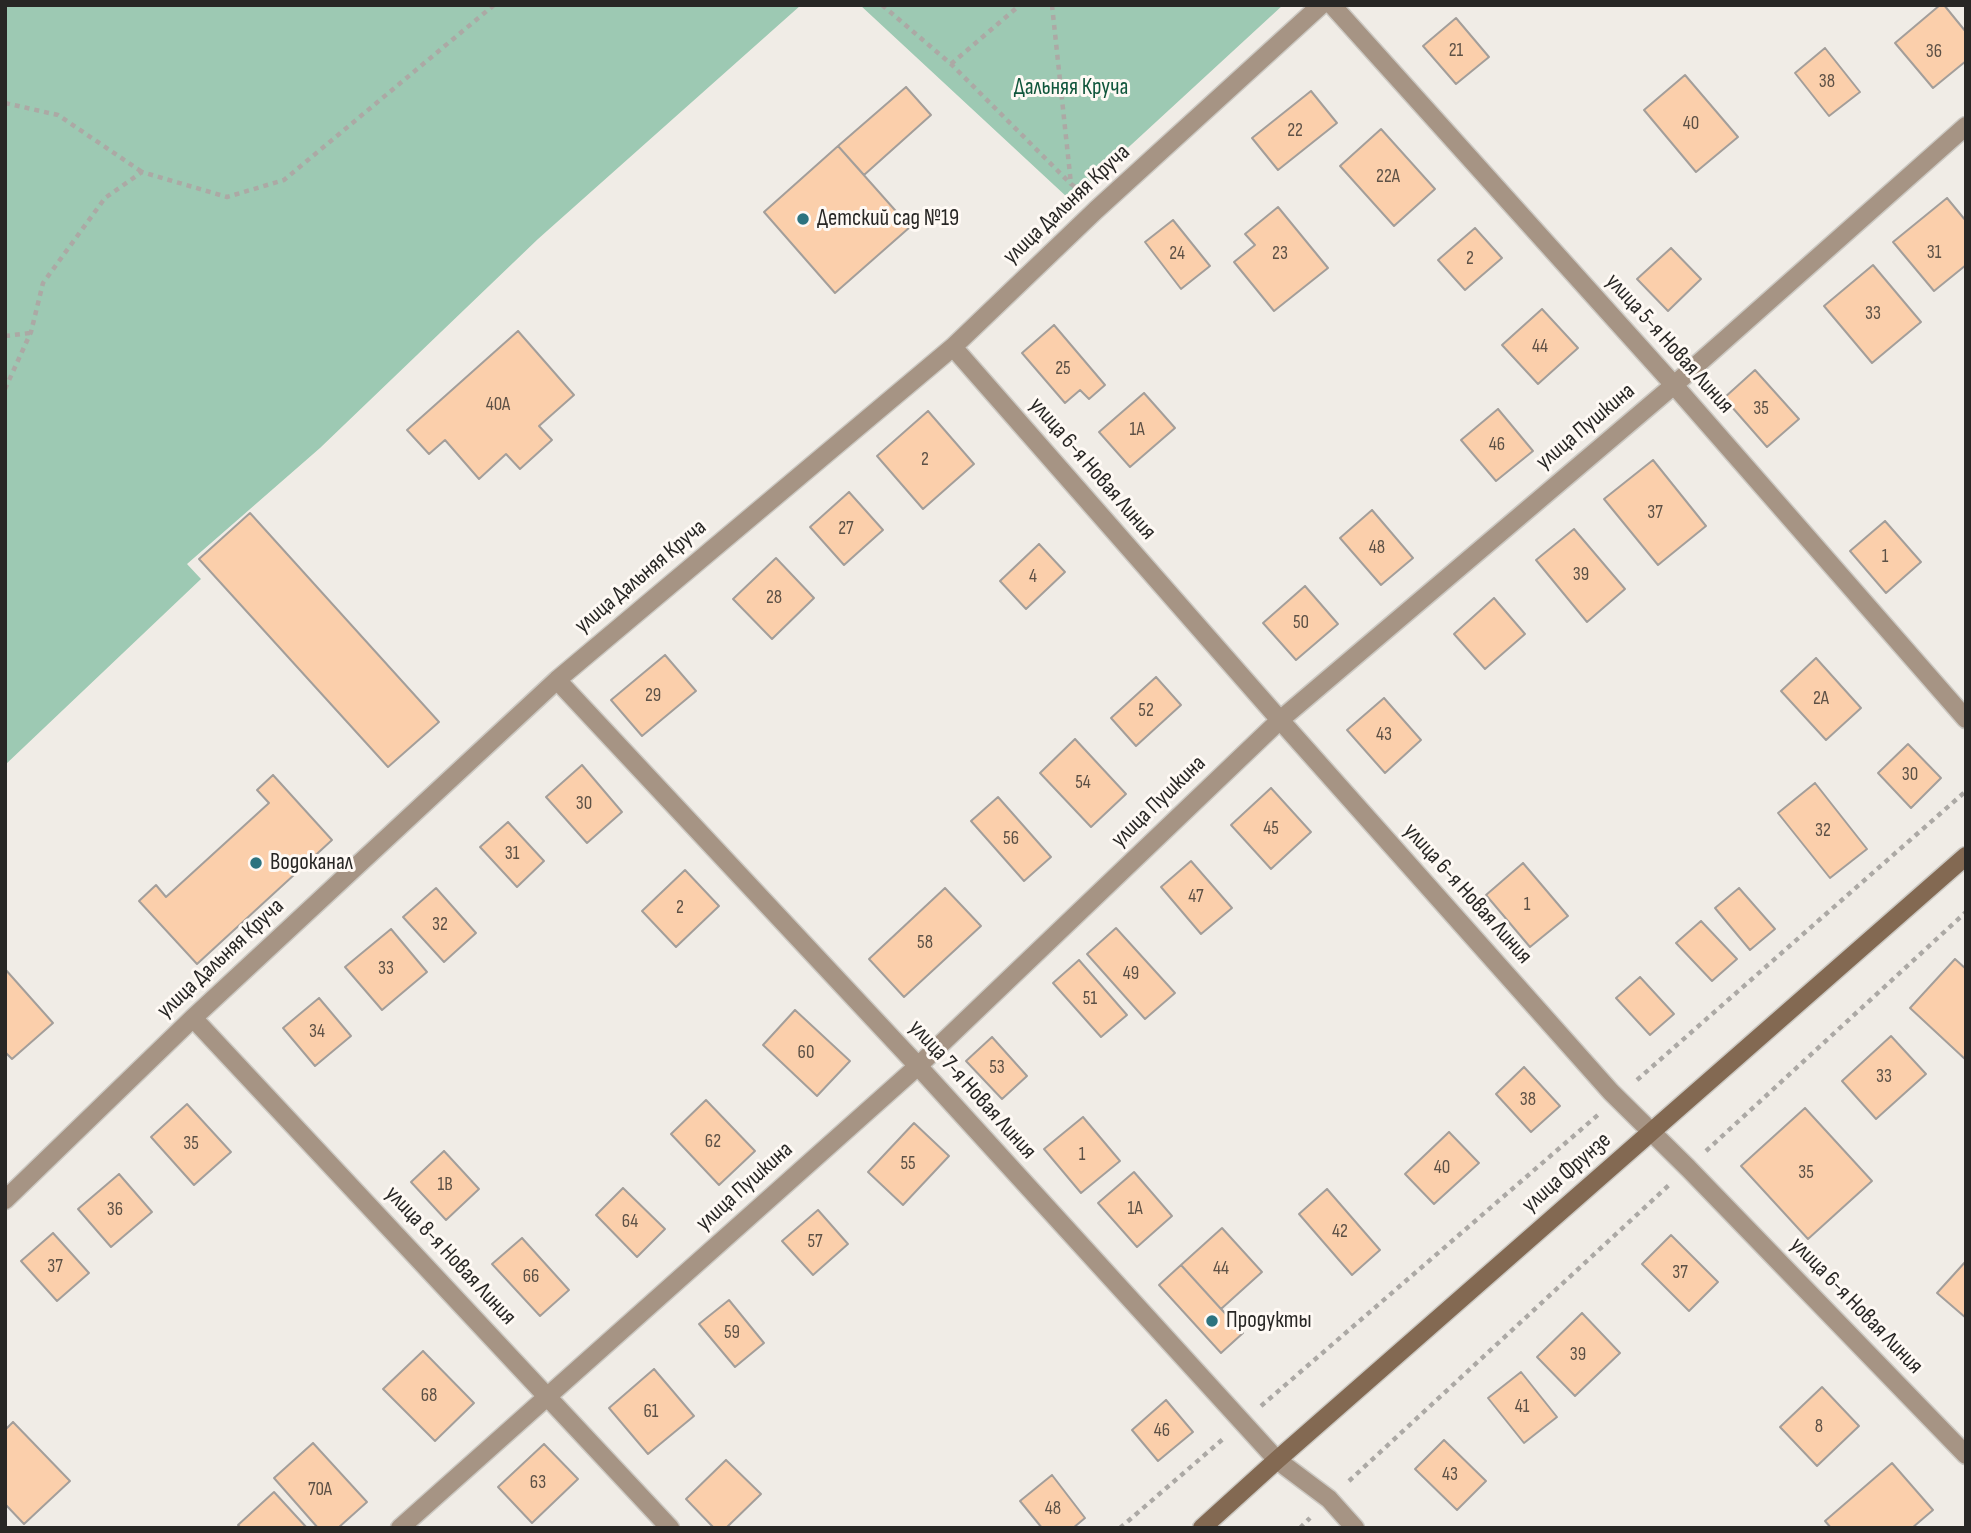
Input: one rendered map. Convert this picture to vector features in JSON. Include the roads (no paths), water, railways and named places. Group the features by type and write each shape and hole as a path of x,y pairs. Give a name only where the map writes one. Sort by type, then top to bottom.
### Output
{"main road":[{"name":"улица Фрунзе","path":"1202,1528 1966,856"}],"street":[{"name":"улица Дальняя Круча","path":"5,1200 193,1018 557,680 953,347 1096,210 1321,5"},
{"name":"улица 5-я Новая Линия","path":"1332,5 1674,385 1966,719"},
{"name":"улица Пушкина","path":"400,1528 918,1066 1280,720 1674,385 1966,126"},
{"name":"улица 6-я Новая Линия","path":"953,347 1617,1098 1966,1455"},
{"name":"улица 7-я Новая Линия","path":"557,680 918,1066 1277,1460 1329,1499 1355,1528"},
{"name":"улица 8-я Новая Линия","path":"193,1018 670,1528"}],"place":[{"name":"Детский сад №19","path":"803,219"},
{"name":"Водоканал","path":"256,863"},
{"name":"Продукты","path":"1212,1321"}],"park label":[{"name":"Дальняя Круча","path":"1071,88"}]}
